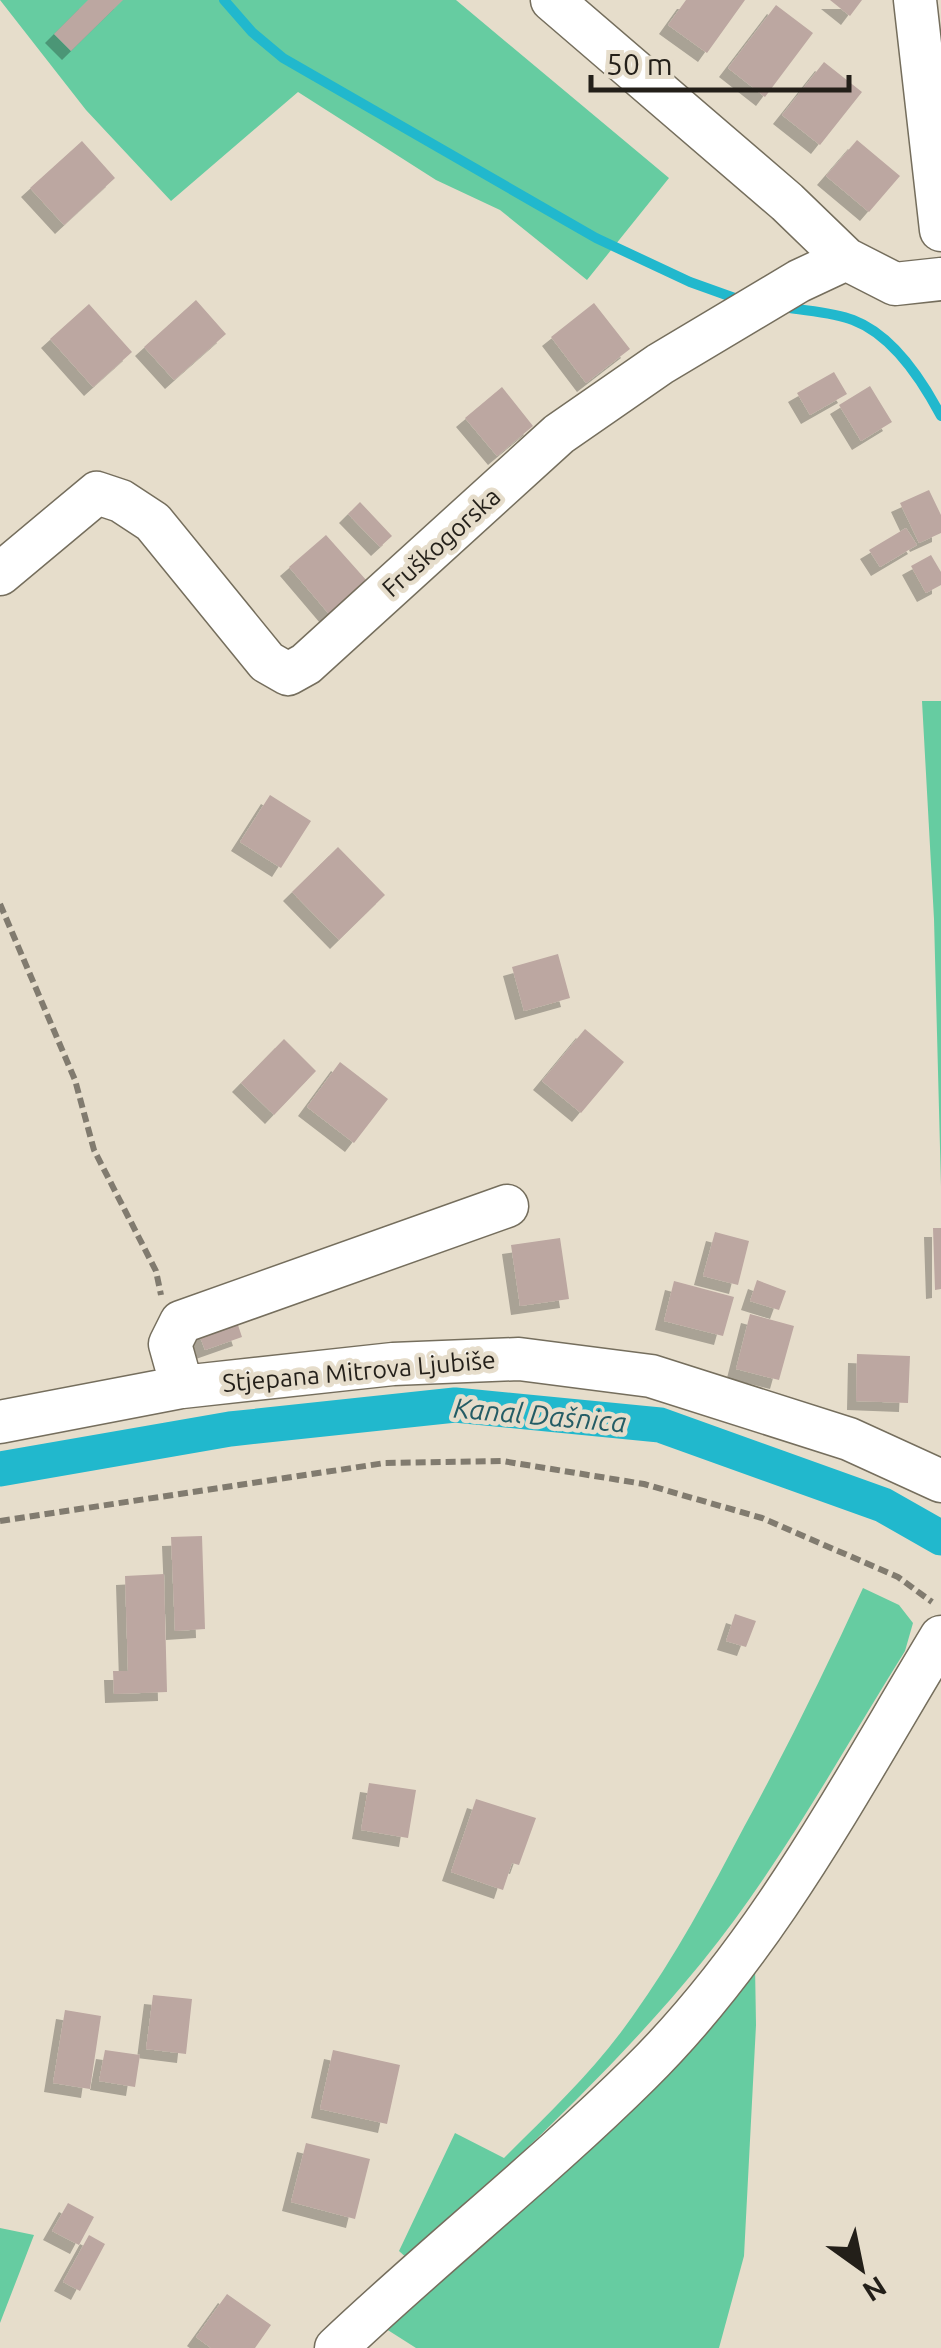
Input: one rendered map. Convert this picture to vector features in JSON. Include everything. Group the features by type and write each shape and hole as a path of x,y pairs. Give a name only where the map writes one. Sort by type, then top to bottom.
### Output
{"street":[{"path":"552,0 846,259 895,284 941,279"},
{"path":"914,0 930,42 941,230"},
{"name":"Fruškogorska","path":"0,574 97,493 121,501 153,522 267,662 288,674 306,664 560,434 660,364 799,281 846,259"},
{"path":"182,1387 170,1344 182,1322 507,1206"},
{"name":"Stjepana Mitrova Ljubiše","path":"0,1422 182,1387 393,1364 519,1358 650,1376 849,1438 941,1480"},
{"path":"336,2348 642,2072 729,1971 815,1847 941,1636"}],"path":[{"path":"0,904 74,1080 94,1150 156,1271 170,1344"},
{"path":"0,1520 384,1463 502,1461 644,1484 762,1518 898,1577 941,1609"}],"green space":[{"path":"0,0 456,0 669,178 587,280 500,210 436,180 298,92 171,201 86,110"},
{"path":"922,701 941,701 941,1186 934,919"},
{"path":"863,1588 899,1605 913,1623 905,1651 757,1888 702,1962 633,2041 409,2260 399,2251 455,2133 504,2158 587,2073 648,1994 760,1797"},
{"path":"755,1965 756,2025 744,2256 719,2348 416,2348 383,2327"},
{"path":"0,2228 34,2235 0,2323"}],"building":[{"path":"88,0 123,0 71,51 54,34"},
{"path":"686,0 745,0 707,53 668,25"},
{"path":"830,0 862,0 850,16"},
{"path":"776,5 813,33 765,97 728,68"},
{"path":"824,62 862,92 820,145 782,115"},
{"path":"857,140 900,176 869,212 826,176"},
{"path":"82,141 115,178 64,225 30,188"},
{"path":"196,300 226,334 174,380 144,347"},
{"path":"594,303 630,349 586,383 551,337"},
{"path":"89,304 132,352 93,387 50,339"},
{"path":"834,372 847,394 810,415 797,393"},
{"path":"870,386 892,422 861,441 839,405"},
{"path":"502,387 533,426 497,456 465,418"},
{"path":"929,490 941,515 941,533 919,543 900,503"},
{"path":"360,502 392,536 380,547 348,514"},
{"path":"906,528 917,545 880,567 869,550"},
{"path":"326,535 367,581 329,614 289,567"},
{"path":"931,555 941,572 941,585 926,593 911,566"},
{"path":"270,795 311,821 281,868 240,842"},
{"path":"338,847 385,895 339,940 292,892"},
{"path":"558,954 570,998 524,1011 512,967"},
{"path":"585,1029 624,1062 581,1113 542,1081"},
{"path":"284,1039 316,1071 274,1115 241,1083"},
{"path":"340,1062 388,1099 354,1143 307,1107"},
{"path":"933,1228 941,1228 941,1289 935,1290"},
{"path":"715,1232 749,1241 738,1285 703,1276"},
{"path":"560,1238 569,1299 520,1306 511,1245"},
{"path":"757,1280 786,1291 779,1310 750,1301"},
{"path":"674,1281 734,1297 723,1336 664,1321"},
{"path":"750,1314 794,1326 779,1380 736,1369"},
{"path":"235,1316 242,1337 205,1350 197,1329"},
{"path":"857,1354 910,1356 908,1403 856,1401"},
{"path":"202,1536 205,1629 175,1631 171,1537"},
{"path":"164,1574 167,1692 114,1694 113,1671 128,1671 125,1576"},
{"path":"735,1614 756,1621 746,1647 726,1641"},
{"path":"369,1783 416,1790 408,1838 361,1830"},
{"path":"476,1799 536,1818 519,1865 512,1863 503,1890 451,1872"},
{"path":"153,1995 192,1999 186,2054 146,2049"},
{"path":"65,2010 101,2016 90,2089 53,2083"},
{"path":"105,2050 140,2055 135,2087 99,2081"},
{"path":"333,2050 400,2065 387,2124 320,2109"},
{"path":"306,2143 370,2159 355,2219 291,2202"},
{"path":"68,2203 94,2217 79,2245 52,2231"},
{"path":"89,2235 105,2244 80,2291 63,2282"},
{"path":"227,2294 271,2325 255,2348 211,2348 196,2337"}],"waterway":[{"path":"224,0 252,32 283,58 596,238 690,282 743,301"},
{"path":"784,307 845,317 881,336 915,374 941,416"},
{"name":"Kanal Dašnica","path":"0,1469 230,1429 455,1405 660,1425 883,1505 941,1538"}]}
